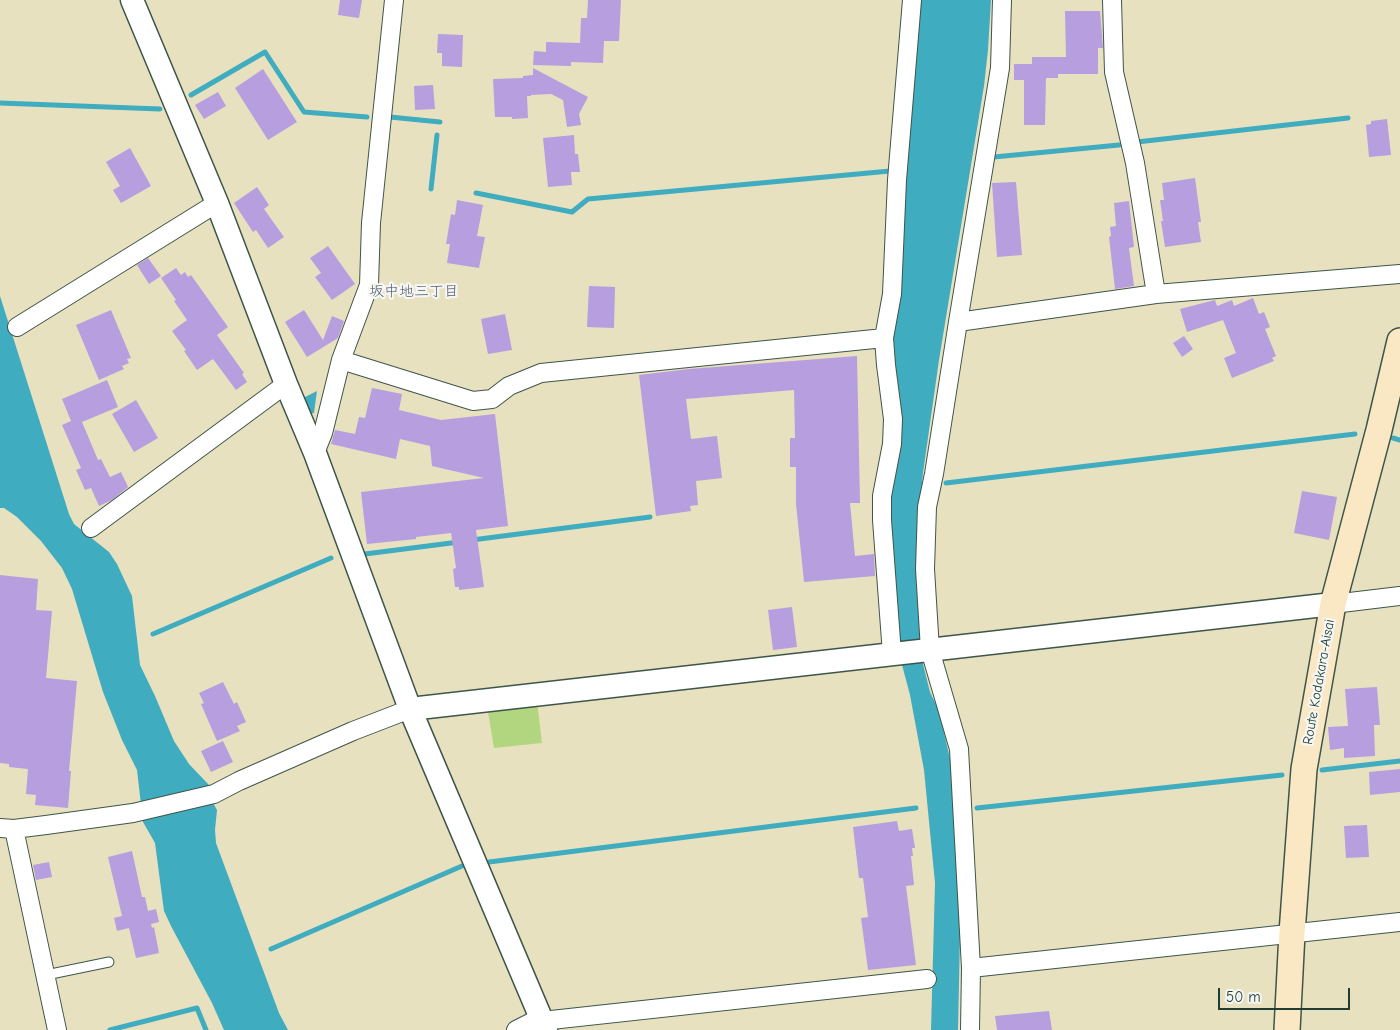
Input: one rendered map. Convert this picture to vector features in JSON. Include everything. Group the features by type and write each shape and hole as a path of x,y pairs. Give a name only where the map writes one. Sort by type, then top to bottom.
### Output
{"main road":[{"name":"Route Kodakara-Aisai","path":"1287,1030 1304,769 1333,604 1398,355"}],"street":[{"path":"132,0 217,203 286,384 315,453 410,710 544,1025"},
{"path":"315,453 323,433 341,360 369,286 371,223 394,0"},
{"path":"892,654 882,520 882,496 892,444 893,418 884,338 892,294 897,180 912,0"},
{"path":"970,1030 971,968 959,749 928,650 925,570 928,507 1000,68 1002,0"},
{"path":"1112,0 1114,72 1135,163 1156,294"},
{"path":"17,327 217,203"},
{"path":"958,322 1156,294 1400,274"},
{"path":"341,360 473,401 492,399 509,386 541,373 884,338"},
{"path":"91,528 286,384"},
{"path":"57,1030 46,976 7,829 133,813 214,794 353,731 410,710 1400,596"},
{"path":"971,968 1400,922"},
{"path":"516,1030 530,1023 544,1025 927,979"}],"lane":[{"path":"46,976 109,962"}],"green space":[{"path":"537,701 542,743 494,748 487,706"}],"water":[{"path":"919,0 991,0 984,86 939,360 920,506 920,652 930,692 939,711 953,778 960,936 958,1030 931,1030 935,883 924,770 910,695 901,661 889,505 890,485 902,443 900,400 890,357 891,337 898,309 906,148"},
{"path":"0,296 69,514 74,524 109,552 117,564 132,596 140,665 174,741 189,764 209,785 212,801 217,810 216,843 279,1013 288,1030 224,1030 164,911 155,843 143,822 137,770 122,740 103,692 72,589 62,568 41,541 17,517 4,508 0,508"},
{"path":"317,391 314,413 309,414 303,398"}],"building":[{"path":"340,0 362,0 359,18 338,15"},
{"path":"588,0 621,0 619,41 604,41 603,63 571,62 571,66 533,65 534,51 546,52 546,42 580,43 581,18 587,18"},
{"path":"1065,11 1100,11 1103,48 1098,48 1098,74 1058,74 1058,78 1046,78 1045,125 1024,125 1024,80 1014,80 1014,64 1032,64 1032,57 1066,57"},
{"path":"438,34 463,35 462,67 442,66 442,53 437,53"},
{"path":"533,68 588,97 579,114 581,125 567,127 563,100 551,94 527,96 528,118 495,117 493,79 523,78 523,76 533,75"},
{"path":"263,69 297,122 268,140 235,88"},
{"path":"433,85 435,109 415,110 414,86"},
{"path":"218,92 226,106 204,119 195,105"},
{"path":"1387,119 1391,155 1369,157 1366,125 1371,124 1371,121"},
{"path":"574,135 575,154 578,154 580,172 571,172 572,185 548,187 543,138"},
{"path":"130,148 151,186 121,203 113,190 120,186 106,162"},
{"path":"1195,178 1201,222 1198,222 1201,242 1165,247 1160,200 1164,200 1162,183"},
{"path":"1016,182 1022,255 997,257 992,183"},
{"path":"257,187 269,205 264,209 284,237 268,248 256,230 253,232 234,203"},
{"path":"457,200 483,205 477,236 485,237 479,268 447,263 450,244 446,244 451,214 455,215"},
{"path":"1129,201 1134,247 1129,248 1134,286 1115,289 1109,237 1111,236 1110,227 1116,226 1114,203"},
{"path":"328,246 355,284 332,300 315,277 321,273 310,258"},
{"path":"148,258 161,276 149,284 137,265"},
{"path":"176,268 181,275 185,272 188,277 191,275 228,327 217,335 244,373 242,374 247,382 236,390 213,359 197,370 184,351 186,350 172,331 187,320 161,278"},
{"path":"589,286 615,287 614,328 587,327"},
{"path":"1253,298 1259,314 1264,312 1270,327 1265,329 1276,356 1272,358 1274,361 1232,378 1224,358 1236,353 1223,320 1187,332 1180,309 1215,300 1217,306 1232,300 1234,306"},
{"path":"111,310 131,358 127,359 129,363 122,366 124,369 99,380 76,325"},
{"path":"304,310 323,340 332,316 344,321 338,338 307,357 285,322"},
{"path":"505,314 512,350 488,354 481,319"},
{"path":"1184,336 1193,349 1182,357 1173,343"},
{"path":"857,356 860,503 850,503 855,556 874,554 875,576 804,582 796,504 796,467 790,467 790,438 795,438 794,390 686,399 691,439 717,436 722,478 696,481 698,505 690,506 691,511 656,516 639,375 689,369"},
{"path":"107,380 118,407 82,422 98,460 101,459 110,477 121,472 128,487 112,500 99,506 91,488 85,490 76,470 81,468 62,425 71,421 62,399"},
{"path":"372,388 402,394 399,410 441,420 495,414 508,526 476,530 484,587 459,590 459,587 455,587 453,569 456,568 451,533 367,544 361,492 484,478 432,466 430,446 400,439 396,459 331,444 335,430 355,434 359,417 365,418"},
{"path":"136,400 158,438 134,452 112,414"},
{"path":"1302,491 1337,497 1329,540 1294,533"},
{"path":"0,575 38,579 36,610 52,611 46,678 77,681 69,771 71,771 68,808 35,805 36,795 26,794 28,769 9,767 9,764 0,763"},
{"path":"792,607 797,647 773,650 768,610"},
{"path":"223,682 234,704 237,702 246,722 237,726 240,731 217,741 201,704 204,703 199,693"},
{"path":"1377,687 1380,725 1374,725 1375,756 1344,758 1344,748 1330,750 1328,727 1348,726 1345,689"},
{"path":"223,741 233,762 211,772 201,751"},
{"path":"1400,769 1400,792 1370,795 1369,772"},
{"path":"897,821 899,831 912,829 915,848 912,848 913,856 911,856 914,885 906,886 916,965 868,970 861,918 868,917 863,878 859,878 853,827"},
{"path":"1367,825 1369,857 1346,858 1344,826"},
{"path":"132,851 142,897 145,897 148,911 156,909 159,922 151,924 152,928 154,927 159,953 136,958 129,928 117,931 114,918 122,916 108,857"},
{"path":"49,862 52,877 36,880 33,865"},
{"path":"1049,1011 1052,1030 997,1030 995,1016"}],"waterway":[{"path":"191,95 265,52 304,112 367,117"},
{"path":"0,103 160,109"},
{"path":"390,117 440,122"},
{"path":"1137,142 1348,118"},
{"path":"431,189 437,135"},
{"path":"994,157 1119,145"},
{"path":"476,193 572,212 588,199 890,171"},
{"path":"946,483 1355,434"},
{"path":"1393,438 1400,440"},
{"path":"472,540 650,517"},
{"path":"365,554 459,542"},
{"path":"153,634 331,558"},
{"path":"1322,770 1400,761"},
{"path":"977,808 1282,775"},
{"path":"489,862 916,808"},
{"path":"271,949 462,866"},
{"path":"110,1030 197,1008 206,1030"}],"district":[{"name":"坂中地三丁目","path":"414,292"}]}
